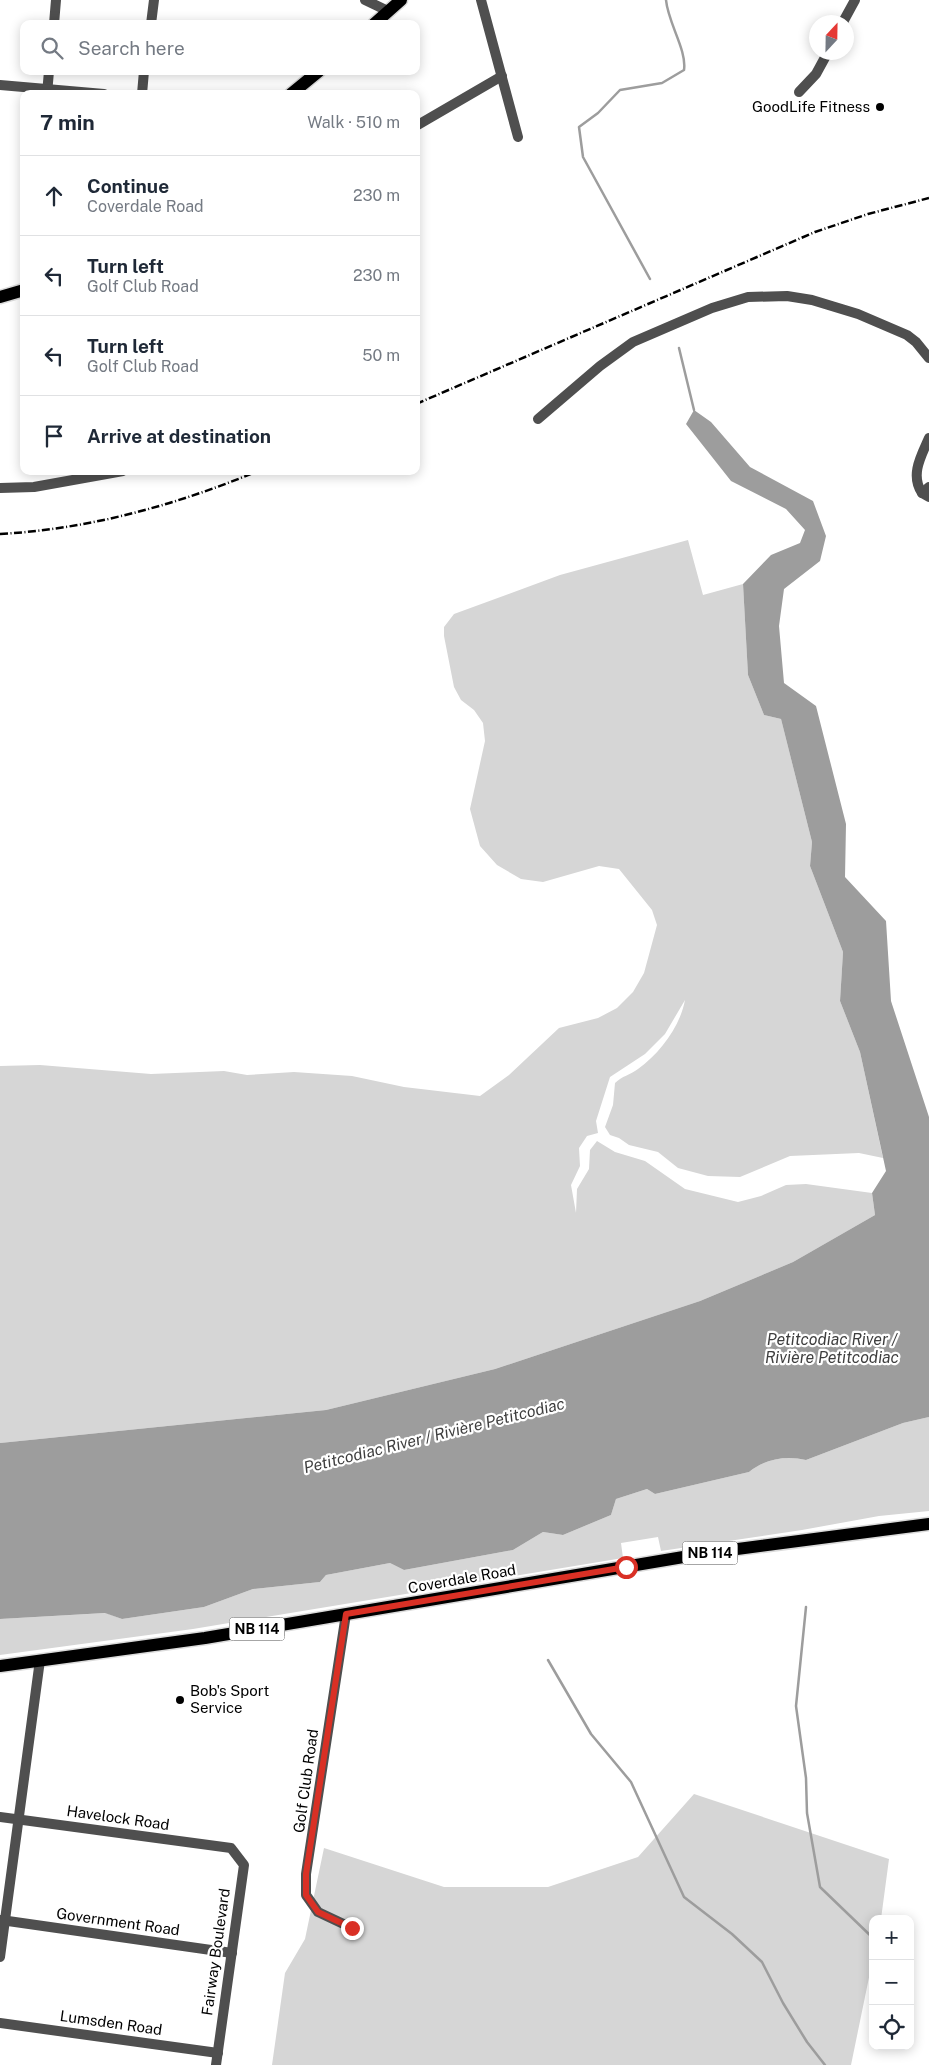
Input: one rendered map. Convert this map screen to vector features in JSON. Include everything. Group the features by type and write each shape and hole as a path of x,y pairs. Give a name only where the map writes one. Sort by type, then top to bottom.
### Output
{"main road":[{"path":"378,20 401,0"},
{"path":"296,90 314,75"},
{"path":"0,297 20,291"},
{"name":"Coverdale Road","path":"0,1666 205,1638 726,1550 926,1524"}],"street":[{"path":"54,20 56,0"},
{"path":"151,20 154,0"},
{"path":"365,0 388,11"},
{"path":"482,0 518,137"},
{"path":"848,15 855,0"},
{"path":"799,92 816,74 824,60"},
{"path":"47,90 49,75"},
{"path":"142,90 144,75"},
{"path":"420,124 502,76"},
{"path":"0,85 39,90"},
{"path":"538,419 605,362 633,342 712,308 748,297 787,296 834,306 907,335 916,342 929,358"},
{"path":"927,492 916,484 916,475 929,438"},
{"path":"0,488 34,487 102,475"},
{"name":"Golf Club Road","path":"346,1614 306,1874 306,1895 318,1912 352,1928"},
{"path":"0,1957 3,1920 40,1660"},
{"name":"Havelock Road","path":"0,1817 231,1848"},
{"name":"Fairway Boulevard","path":"216,2065 244,1865 231,1848"},
{"name":"Government Road","path":"3,1920 232,1953"},
{"name":"Lumsden Road","path":"0,2023 218,2053"}],"shaded area":[{"path":"688,540 703,595 743,584 748,675 764,715 781,719 812,842 810,866 843,952 840,1001 860,1052 883,1158 859,1153 790,1156 740,1177 708,1176 678,1168 658,1152 629,1145 619,1138 610,1135 605,1127 613,1105 615,1083 646,1063 668,1039 679,1020 685,1000 665,1034 645,1054 610,1077 596,1121 598,1133 587,1136 579,1148 580,1166 571,1185 576,1213 577,1189 589,1169 590,1150 597,1141 615,1152 645,1161 685,1189 738,1202 761,1196 786,1185 806,1184 872,1193 875,1215 793,1262 700,1301 495,1369 326,1410 0,1443 0,1066 40,1065 151,1074 224,1071 247,1075 294,1072 352,1076 404,1087 480,1096 509,1075 559,1028 598,1018 617,1008 633,992 644,973 657,925 652,910 619,869 599,866 543,882 521,879 497,865 480,846 470,809 485,741 483,723 474,710 461,700 454,687 444,627 454,614 560,575"},
{"path":"929,1417 929,1511 879,1516 802,1530 661,1551 658,1537 621,1543 623,1558 193,1629 0,1655 0,1619 106,1613 122,1619 204,1607 253,1589 320,1582 326,1575 390,1563 404,1570 513,1550 543,1532 563,1535 611,1515 616,1499 647,1489 655,1494 749,1472 762,1464 776,1459 806,1460 903,1423"},
{"path":"694,1794 889,1859 882,1915 869,1915 869,1977 851,2065 272,2065 285,1973 305,1939 324,1848 444,1887 548,1887 638,1857"}],"water":[{"name":"Petitcodiac River / Rivière Petitcodiac","path":"694,410 711,422 750,467 813,501 826,536 820,561 784,589 779,626 784,683 816,706 846,824 845,877 886,921 891,1001 929,1117 929,1417 903,1423 806,1460 776,1459 762,1464 749,1472 655,1494 647,1489 616,1499 611,1515 563,1535 543,1532 513,1550 404,1570 390,1563 326,1575 320,1582 253,1589 204,1607 122,1619 105,1613 0,1619 0,1443 326,1410 495,1369 700,1301 793,1262 875,1215 872,1193 886,1171 860,1052 840,1001 843,952 810,866 812,842 781,719 764,715 748,675 743,584 771,555 800,543 805,530 786,509 731,481 686,424"}],"waterway":[{"path":"650,279 583,157 579,127 598,113 620,90 662,83 684,70 683,54 667,9 666,0"},
{"path":"679,348 694,410"},
{"path":"806,1607 796,1706 806,1778 807,1813 820,1887 869,1934"},
{"path":"548,1660 591,1734 631,1782 684,1897 732,1934 762,1962 783,2003 807,2042 825,2065"}],"railway":[{"path":"420,402 815,232 868,214 929,198"},
{"path":"0,534 67,527 100,521 164,505 248,475"}],"place":[{"name":"GoodLife Fitness","path":"880,107"},
{"name":"Bob's Sport Service","path":"180,1700"}],"route":[{"path":"352,1928 318,1912 306,1895 306,1874 346,1614 626,1567"}]}
